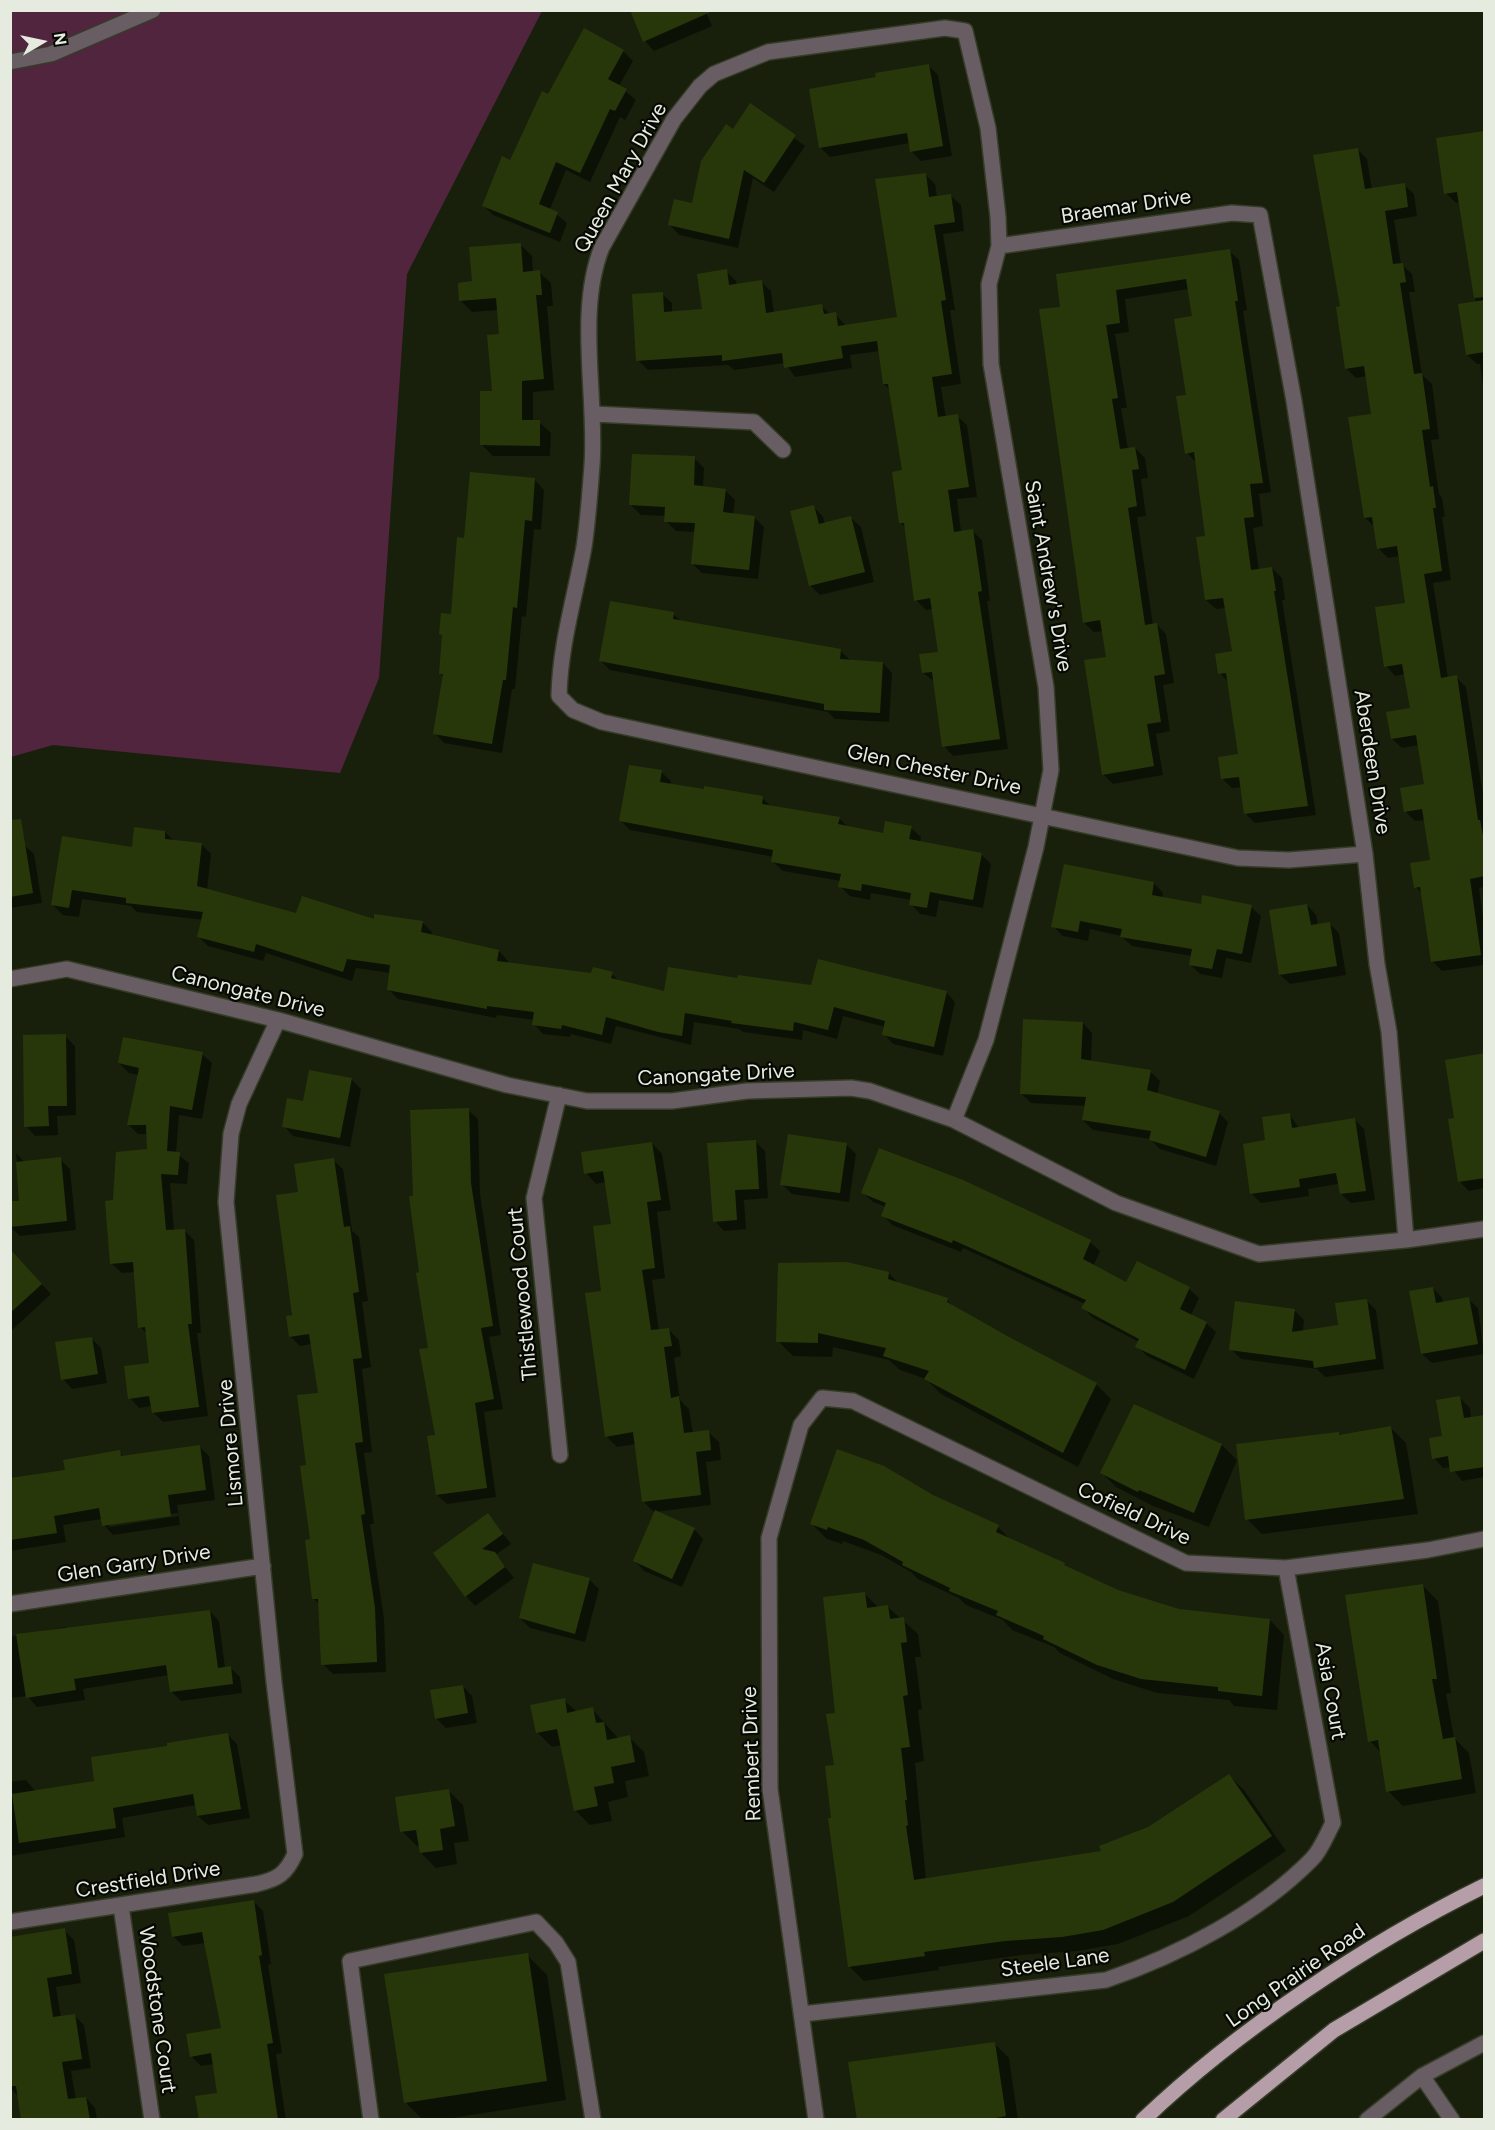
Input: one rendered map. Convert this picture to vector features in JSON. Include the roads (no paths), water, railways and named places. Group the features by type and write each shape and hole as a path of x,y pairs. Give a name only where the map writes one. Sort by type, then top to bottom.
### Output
{"main road":[{"name":"Long Prairie Road","path":"1143,2120 1208,2064 1290,2002 1365,1952 1438,1909 1485,1886"},
{"path":"1223,2120 1334,2030 1485,1941"}],"street":[{"path":"10,62 51,54 153,10"},
{"name":"Queen Mary Drive","path":"564,640 584,546 594,414 590,337 594,268 602,248 674,119 700,86 714,74 768,52 945,27 965,31"},
{"name":"Saint Andrew's Drive","path":"954,1120 986,1040 1051,770 1046,687 991,364 989,284 999,246 988,128 965,31"},
{"name":"Braemar Drive","path":"999,246 1232,213 1260,215"},
{"name":"Aberdeen Drive","path":"1260,215 1294,401 1365,854 1377,964 1389,1032 1406,1240"},
{"path":"594,414 754,422 783,450"},
{"name":"Glen Chester Drive","path":"564,640 559,696 573,710 602,722 1042,814 1238,858 1289,860 1365,854"},
{"name":"Canongate Drive","path":"10,979 67,969 278,1020 507,1085 587,1101 672,1101 747,1091 851,1088 870,1091 954,1120 1116,1203 1259,1254 1406,1240"},
{"name":"Lismore Drive","path":"278,1020 239,1104 231,1134 226,1202 274,1682 295,1838 295,1854 288,1870"},
{"name":"Thistlewood Court","path":"559,1095 534,1198 560,1455"},
{"path":"1406,1240 1485,1229"},
{"name":"Cofield Drive","path":"801,1425 822,1398 853,1401 1185,1563 1286,1568 1428,1550 1485,1539"},
{"name":"Rembert Drive","path":"801,1425 769,1538 770,1790 816,2120"},
{"name":"Glen Garry Drive","path":"10,1604 263,1566"},
{"name":"Asia Court","path":"1286,1568 1333,1823"},
{"name":"Steele Lane","path":"801,2014 1106,1980 1149,1965 1245,1914 1314,1858 1333,1823"},
{"name":"Crestfield Drive","path":"10,1922 257,1884 276,1879 288,1870"},
{"name":"Woodstone Court","path":"121,1906 152,2120"},
{"path":"371,2120 350,1961 536,1922 556,1943 568,1962 593,2120"},
{"path":"1367,2120 1422,2076 1485,2043"},
{"path":"1422,2076 1452,2120"}]}
